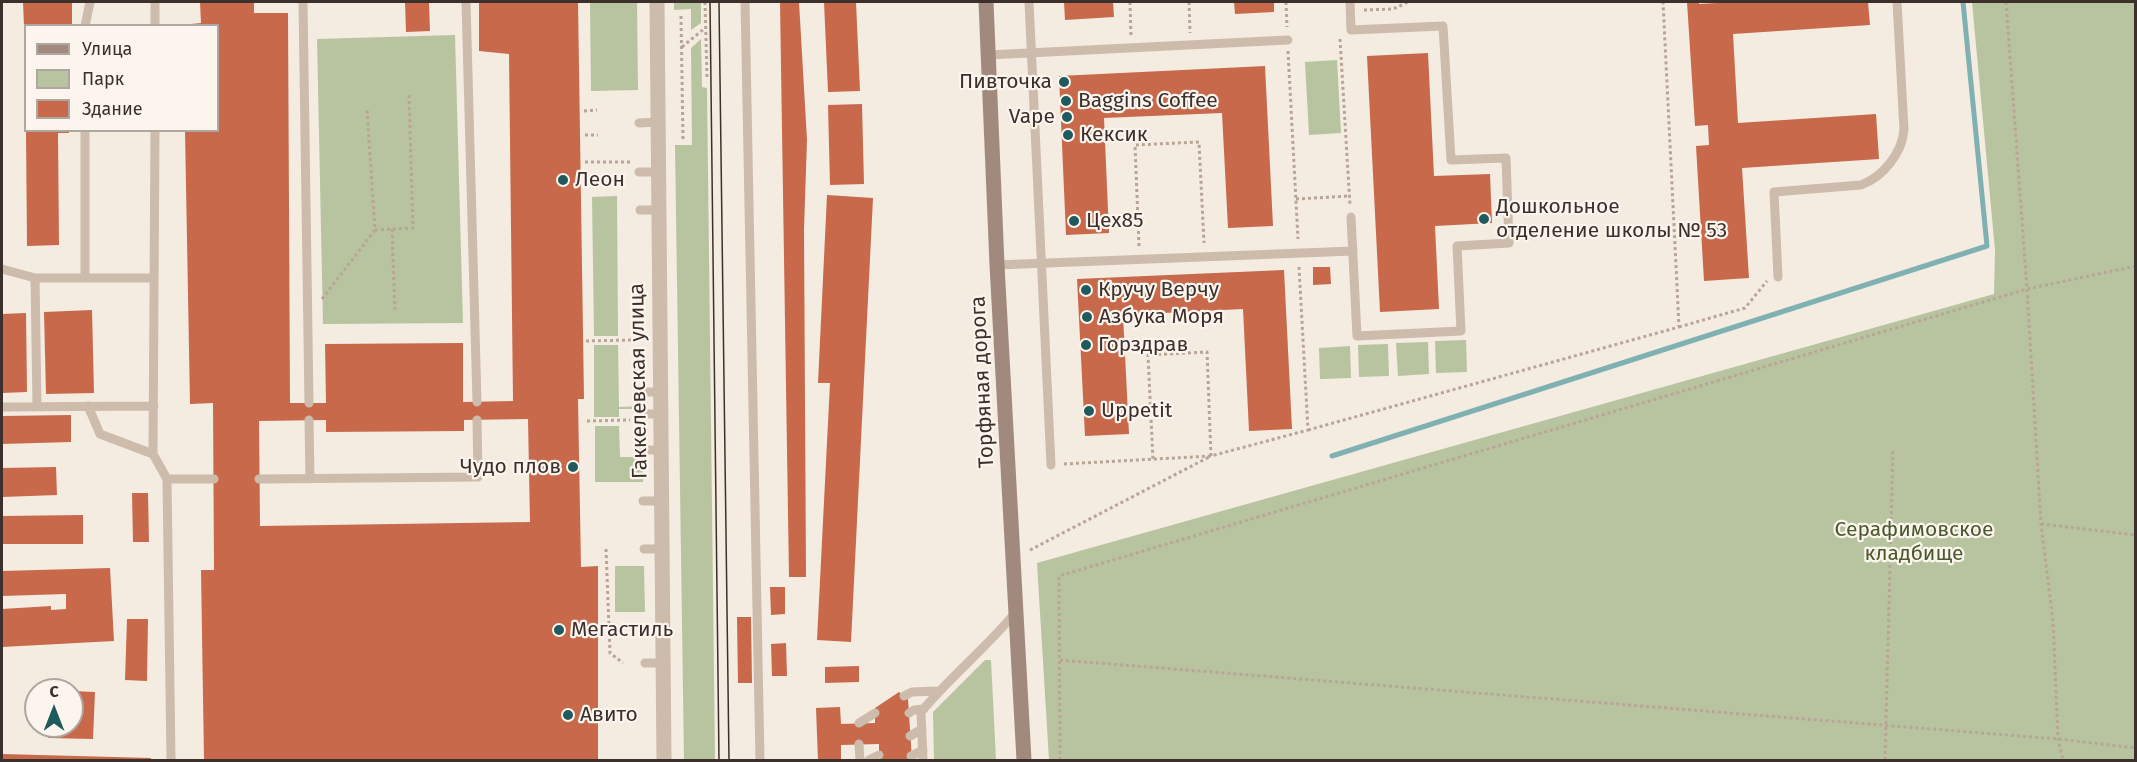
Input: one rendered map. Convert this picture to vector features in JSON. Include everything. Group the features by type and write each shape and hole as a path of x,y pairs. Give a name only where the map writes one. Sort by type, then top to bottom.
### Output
{"main road":[{"name":"Торфяная дорога","path":"986,2 997,265 1024,760"}],"street":[{"name":"Гаккелевская улица","path":"657,2 664,760"}],"lane":[{"path":"85,24 90,2"},
{"path":"155,2 155,24"},
{"path":"303,2 309,403"},
{"path":"466,2 477,402"},
{"path":"745,2 760,760"},
{"path":"1029,2 1051,465"},
{"path":"1778,273 1774,192 1861,185 1871,182 1898,152 1903,142 1898,2"},
{"path":"1351,6 1351,30 1443,26 1451,160 1506,158 1509,243 1457,246 1461,331 1357,336 1351,216"},
{"path":"988,55 1288,40"},
{"path":"639,123 658,122"},
{"path":"85,132 85,278"},
{"path":"155,132 153,454 167,479 171,760"},
{"path":"639,172 658,167"},
{"path":"640,210 659,210"},
{"path":"997,265 1353,251"},
{"path":"2,269 35,278 154,278"},
{"path":"35,278 37,407"},
{"path":"642,392 660,392"},
{"path":"88,406 100,434 153,454"},
{"path":"2,408 154,406"},
{"path":"642,414 661,414"},
{"path":"309,420 310,478"},
{"path":"260,479 478,477 477,420"},
{"path":"643,450 661,450"},
{"path":"167,479 214,479"},
{"path":"644,501 662,501"},
{"path":"644,549 662,549"},
{"path":"923,760 921,712 994,639 1017,612"},
{"path":"645,663 663,663"},
{"path":"904,696 912,692 939,692"},
{"path":"909,713 924,709"},
{"path":"859,723 875,713"},
{"path":"910,736 922,729"},
{"path":"860,744 860,760"},
{"path":"911,756 923,750"},
{"path":"869,760 879,755"}],"path":[{"path":"705,2 706,77"},
{"path":"1130,2 1131,47"},
{"path":"1189,2 1191,44"},
{"path":"1286,2 1308,430"},
{"path":"1351,6 1394,9 1408,2"},
{"path":"1663,2 1679,327"},
{"path":"2006,2 2041,524 2053,622 2058,739 2063,760"},
{"path":"681,16 683,140"},
{"path":"682,47 705,28"},
{"path":"1340,38 1351,216"},
{"path":"375,230 413,228 409,94"},
{"path":"308,317 375,230 367,110"},
{"path":"584,111 597,110"},
{"path":"585,135 597,135"},
{"path":"1140,260 1135,146 1199,142 1205,257"},
{"path":"585,162 658,167"},
{"path":"1296,199 1348,196"},
{"path":"392,229 396,313"},
{"path":"1060,760 1059,576 2027,289 2136,266"},
{"path":"1051,465 1211,456 1745,308 1778,273"},
{"path":"586,340 631,340"},
{"path":"1153,460 1148,355 1208,352 1211,456"},
{"path":"587,420 632,420"},
{"path":"1885,760 1893,449"},
{"path":"1030,550 1211,456"},
{"path":"2041,524 2136,535"},
{"path":"606,549 610,653 623,663"},
{"path":"1060,660 2058,739 2136,748"}],"green space":[{"path":"590,2 637,2 638,90 591,91"},
{"path":"674,2 701,2 701,23 691,30 691,9 674,10"},
{"name":"Серафимовское кладбище","path":"1972,2 2135,2 2135,760 1049,760 1037,563 1994,294 1995,250"},
{"path":"455,35 463,323 323,324 317,39"},
{"path":"701,39 702,87 707,88 715,760 684,760 675,145 692,145 691,48"},
{"path":"1337,60 1341,133 1309,135 1305,62"},
{"path":"617,196 618,336 594,336 592,197"},
{"path":"1466,340 1467,372 1436,373 1435,341"},
{"path":"1428,342 1429,374 1398,376 1396,343"},
{"path":"1388,344 1389,376 1359,377 1358,345"},
{"path":"594,345 618,345 619,407 642,406 642,409 619,409 619,417 594,417"},
{"path":"1350,346 1351,378 1320,379 1319,348"},
{"path":"595,426 619,426 620,457 643,457 643,482 595,482"},
{"path":"615,566 644,566 645,612 615,612"},
{"path":"985,660 991,660 996,760 934,760 933,712"}],"building":[{"path":"23,2 72,2 72,24 24,24 24,26"},
{"path":"200,2 254,2 254,13 288,13 290,403 326,403 325,344 463,343 463,402 513,401 509,54 479,51 479,2 578,2 584,399 578,399 581,567 598,566 598,760 204,760 201,570 214,570 213,403 190,404 185,132 219,132 219,24 191,24 201,23","holes":["528,419 530,522 260,526 259,421 326,420 326,432 464,431 464,420"]},
{"path":"405,2 429,2 430,31 406,32"},
{"path":"780,2 799,2 807,140 804,229 806,577 789,577"},
{"path":"824,2 856,2 860,91 828,92"},
{"path":"1064,2 1113,2 1114,17 1065,20"},
{"path":"1234,2 1274,2 1274,12 1235,14"},
{"path":"1687,2 1699,2 1699,4 1868,2 1870,25 1733,34 1738,123 1876,114 1879,159 1742,168 1749,278 1704,281 1696,146 1709,145 1708,125 1695,126"},
{"path":"1428,53 1434,176 1490,174 1492,223 1435,226 1439,309 1380,312 1367,56"},
{"path":"1265,66 1273,226 1228,228 1222,113 1104,118 1109,233 1066,235 1059,76"},
{"path":"862,104 864,184 830,185 828,105"},
{"path":"26,132 69,132 58,133 59,245 27,246"},
{"path":"827,195 873,198 851,642 817,640 830,383 818,383"},
{"path":"1313,267 1330,267 1331,284 1313,285"},
{"path":"1284,270 1292,429 1249,431 1243,309 1123,315 1129,434 1085,436 1077,279"},
{"path":"92,310 94,393 46,394 44,312"},
{"path":"26,313 27,392 2,393 2,314"},
{"path":"71,415 71,442 2,444 2,416"},
{"path":"56,467 57,495 2,497 2,468"},
{"path":"132,493 148,493 149,542 133,542"},
{"path":"83,515 83,544 2,544 2,516"},
{"path":"110,568 114,641 2,647 2,609 51,606 51,610 66,609 66,594 2,596 2,571"},
{"path":"770,587 785,587 785,614 771,615"},
{"path":"737,617 751,617 752,683 738,683"},
{"path":"127,619 148,619 147,681 125,680"},
{"path":"786,643 787,676 772,676 771,644"},
{"path":"859,666 859,682 825,683 825,667"},
{"path":"84,692 95,692 93,739 48,738 84,738"},
{"path":"899,692 908,699 912,760 879,760 879,744 841,745 841,760 818,760 816,708 840,707 841,724 875,723 875,708"},
{"path":"2,754 151,758 151,760 2,760"}],"waterway":[{"path":"1332,456 1987,246 1963,2"}],"tram line":[{"path":"710,2 719,760"},
{"path":"719,2 729,760"}],"place":[{"name":"Пивточка","path":"1064,82"},
{"name":"Baggins Coffee","path":"1066,101"},
{"name":"Vape","path":"1067,117"},
{"name":"Кексик","path":"1068,135"},
{"name":"Леон","path":"563,180"},
{"name":"Дошкольное отделение школы № 53","path":"1484,219"},
{"name":"Цех85","path":"1074,221"},
{"name":"Кручу Верчу","path":"1086,290"},
{"name":"Азбука Моря","path":"1087,317"},
{"name":"Горздрав","path":"1086,345"},
{"name":"Uppetit","path":"1089,411"},
{"name":"Чудо плов","path":"573,467"},
{"name":"Мегастиль","path":"559,630"},
{"name":"Авито","path":"568,715"}]}
